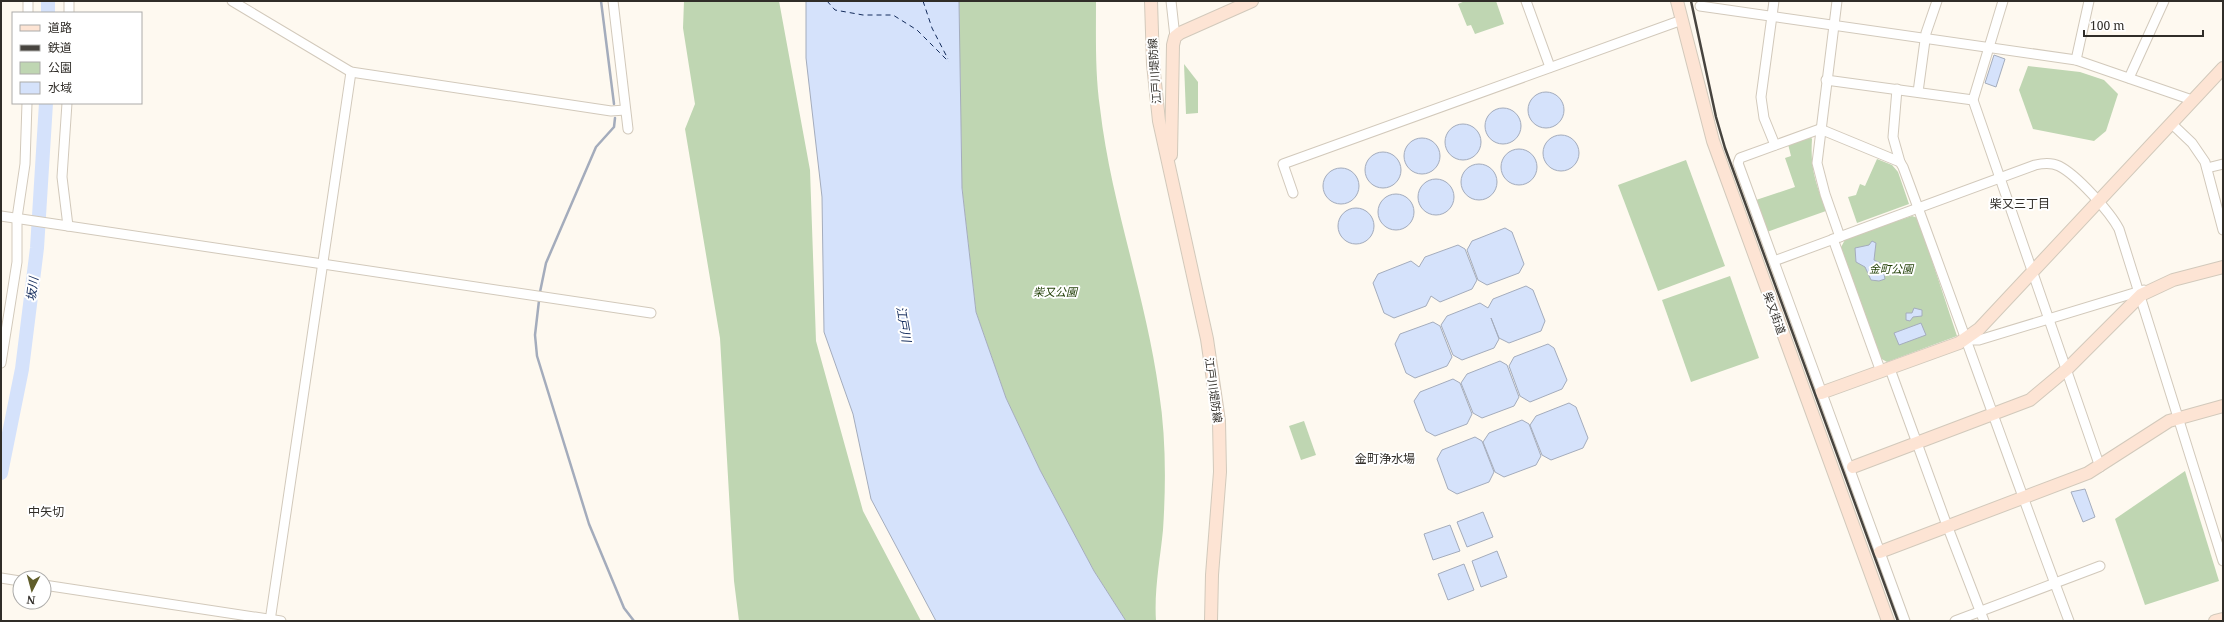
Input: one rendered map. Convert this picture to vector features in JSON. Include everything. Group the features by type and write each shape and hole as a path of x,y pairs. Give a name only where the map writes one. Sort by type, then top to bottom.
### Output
{"street":[{"path":"28,1 28,12"},
{"path":"69,1 69,12"},
{"path":"232,1 351,72 611,111 625,110"},
{"path":"613,1 628,129"},
{"name":"江戸川堤防線","path":"1151,1 1154,89 1159,121 1207,339 1219,421 1220,472 1212,575 1211,621"},
{"path":"1172,1 1176,37"},
{"path":"1176,37 1180,33 1251,1"},
{"path":"1526,1 1550,67"},
{"name":"柴又街道","path":"1678,1 1713,142 1888,621"},
{"path":"1774,1 1761,97 1764,118 1775,145"},
{"path":"1837,1 1817,152 1818,174 1837,238 1886,370 1917,444 1984,621"},
{"path":"1918,92 1926,38 1937,1"},
{"path":"2004,1 1973,100 2100,466"},
{"path":"2076,60 2089,1"},
{"path":"2129,78 2164,1"},
{"path":"1700,6 2076,60 2192,100"},
{"path":"1293,193 1283,164 1682,20"},
{"name":"江戸川堤防線","path":"1169,164 1172,137 1173,45 1176,37"},
{"path":"1821,393 1965,340 1979,329 2223,68"},
{"path":"270,620 351,72"},
{"path":"1826,80 1973,100"},
{"path":"1897,90 1893,137 1900,162 1919,208 1965,340 2025,497 2069,621"},
{"path":"1,363 4,335 17,262 19,218 25,164 27,104"},
{"path":"64,226 62,177 67,104"},
{"path":"2171,123 2197,149 2207,168 2223,230"},
{"path":"1900,162 1820,129 1740,158 1738,163 1821,393 1851,468 1905,621"},
{"path":"1774,261 2041,163 2055,164 2069,172 2110,213 2119,229 2143,292 2223,561"},
{"path":"2207,168 2223,164"},
{"path":"1,216 651,313"},
{"path":"1965,340 1980,340 2143,292 2173,280 2223,267"},
{"path":"1851,468 2030,400 2067,369 2143,292"},
{"path":"1880,552 2025,497 2100,466 2169,421 2223,406"},
{"path":"1955,621 2054,582 2100,566"},
{"path":"1,578 12,580"},
{"path":"52,586 281,621"},
{"path":"2214,621 2223,619"}],"green space":[{"path":"684,1 779,1 810,170 816,341 863,511 921,621 739,621 734,581 720,338 685,129 695,104 683,28"},
{"name":"柴又公園","path":"959,1 1096,1 1097,82 1105,144 1120,215 1146,321 1159,392 1163,426 1165,495 1157,586 1156,621 1126,621 1094,571 1040,470 1006,398 976,312 962,188"},
{"path":"1465,1 1496,1 1504,24 1475,34 1471,25 1467,26 1458,4"},
{"path":"1184,64 1198,82 1198,113 1186,114"},
{"path":"2028,66 2080,72 2104,80 2118,94 2106,131 2094,141 2033,129 2019,90"},
{"path":"1810,136 1812,139 1814,176 1826,211 1767,232 1756,200 1795,187 1785,158 1791,156 1788,144"},
{"path":"1877,159 1892,165 1898,172 1909,204 1857,223 1848,197 1856,195 1860,184 1865,186"},
{"path":"1686,160 1725,266 1658,291 1618,185"},
{"name":"金町公園","path":"1912,216 1918,218 1957,336 1887,362 1880,358 1840,249 1846,238"},
{"path":"1730,276 1759,358 1691,382 1662,300"},
{"path":"1304,421 1316,455 1301,460 1289,426"},
{"path":"2185,471 2219,581 2145,605 2115,519"}],"water":[{"name":"江戸川","path":"806,1 959,1 962,188 976,312 1006,398 1040,470 1094,571 1126,621 936,621 871,499 853,414 824,332 822,197 806,58"},
{"path":"1994,55 2005,59 1996,87 1985,83"},
{"path":"1550,92 1559,97 1563,103 1563,117 1559,123 1550,128 1542,128 1533,123 1529,117 1528,106 1533,97 1539,93"},
{"path":"1507,108 1516,113 1520,119 1520,133 1516,139 1507,144 1499,144 1490,139 1486,133 1485,122 1490,113 1496,109"},
{"path":"1467,124 1476,129 1480,135 1480,149 1476,155 1467,160 1459,160 1450,155 1446,149 1445,138 1450,129 1456,125"},
{"path":"1565,135 1574,140 1578,146 1578,160 1574,166 1565,171 1557,171 1548,166 1544,160 1543,149 1548,140 1554,136"},
{"path":"1426,138 1435,143 1439,149 1439,163 1435,169 1426,174 1418,174 1409,169 1405,163 1404,152 1409,143 1415,139"},
{"path":"1523,149 1532,154 1536,160 1536,174 1532,180 1523,185 1515,185 1506,180 1502,174 1501,163 1506,154 1512,150"},
{"path":"1387,152 1396,157 1400,163 1400,177 1396,183 1387,188 1379,188 1370,183 1366,177 1365,166 1370,157 1376,153"},
{"path":"1483,164 1492,169 1496,175 1496,189 1492,195 1483,200 1475,200 1466,195 1462,189 1461,178 1466,169 1472,165"},
{"path":"1345,168 1354,173 1358,179 1358,193 1354,199 1345,204 1337,204 1328,199 1324,193 1323,182 1328,173 1334,169"},
{"path":"1440,179 1449,184 1453,190 1453,204 1449,210 1440,215 1432,215 1423,210 1419,204 1418,193 1423,184 1429,180"},
{"path":"1400,194 1409,199 1413,205 1413,219 1409,225 1400,230 1392,230 1383,225 1379,219 1378,208 1383,199 1389,195"},
{"path":"1360,208 1369,213 1373,219 1373,233 1369,239 1360,244 1352,244 1343,239 1339,233 1338,222 1343,213 1349,209"},
{"path":"1505,228 1512,232 1524,264 1519,273 1487,285 1478,280 1467,250 1472,241"},
{"path":"1872,241 1876,243 1874,260 1882,264 1885,279 1879,281 1871,280 1865,267 1856,262 1855,248 1869,245"},
{"path":"1458,245 1465,249 1477,280 1472,289 1440,302 1431,296 1426,306 1394,318 1384,313 1373,283 1378,274 1411,261 1419,267 1425,257"},
{"path":"1526,286 1533,290 1545,321 1541,331 1509,343 1499,338 1491,318 1499,339 1494,348 1462,360 1453,355 1441,325 1447,316 1480,303 1488,308 1493,299"},
{"path":"1914,308 1922,310 1922,316 1913,317 1910,321 1906,320 1906,313 1912,313"},
{"path":"1433,322 1440,326 1452,357 1447,366 1415,378 1406,373 1395,344 1400,334"},
{"path":"1921,323 1926,335 1899,345 1894,333"},
{"path":"1548,344 1554,348 1567,380 1562,389 1530,402 1520,396 1509,366 1514,357"},
{"path":"1500,361 1507,365 1519,397 1514,406 1482,418 1473,413 1461,383 1467,374"},
{"path":"1453,379 1460,383 1472,414 1467,424 1435,436 1426,431 1414,401 1420,392"},
{"path":"1569,403 1576,407 1588,438 1583,448 1551,460 1542,455 1530,425 1536,416"},
{"path":"1522,420 1529,424 1541,456 1536,465 1504,477 1495,472 1483,442 1489,433"},
{"path":"1475,437 1482,441 1494,472 1489,482 1457,494 1448,489 1437,459 1442,450"},
{"path":"2085,489 2095,517 2083,522 2071,492"},
{"path":"1483,512 1493,537 1467,547 1457,522"},
{"path":"1450,525 1460,551 1433,560 1424,534"},
{"path":"1497,551 1507,577 1481,587 1472,561"},
{"path":"1464,564 1474,590 1448,600 1438,574"}],"waterway":[{"name":"坂川","path":"48,1 48,12"},
{"path":"601,1 614,104"},
{"name":"坂川","path":"1,473 22,369 37,248 46,104"},
{"path":"615,118 614,127 596,147 546,263 540,292 535,335 537,356 589,524 624,608 634,621"}],"ferry route":[{"path":"827,1 835,10 863,15 893,15 917,30 949,62"},
{"path":"923,1 932,28 948,59"}],"railway":[{"path":"1691,1 1716,117 1725,148 1898,621"}],"district":[{"name":"柴又三丁目","path":"2020,203"},
{"name":"金町浄水場","path":"1385,458"},
{"name":"中矢切","path":"46,511"}]}
